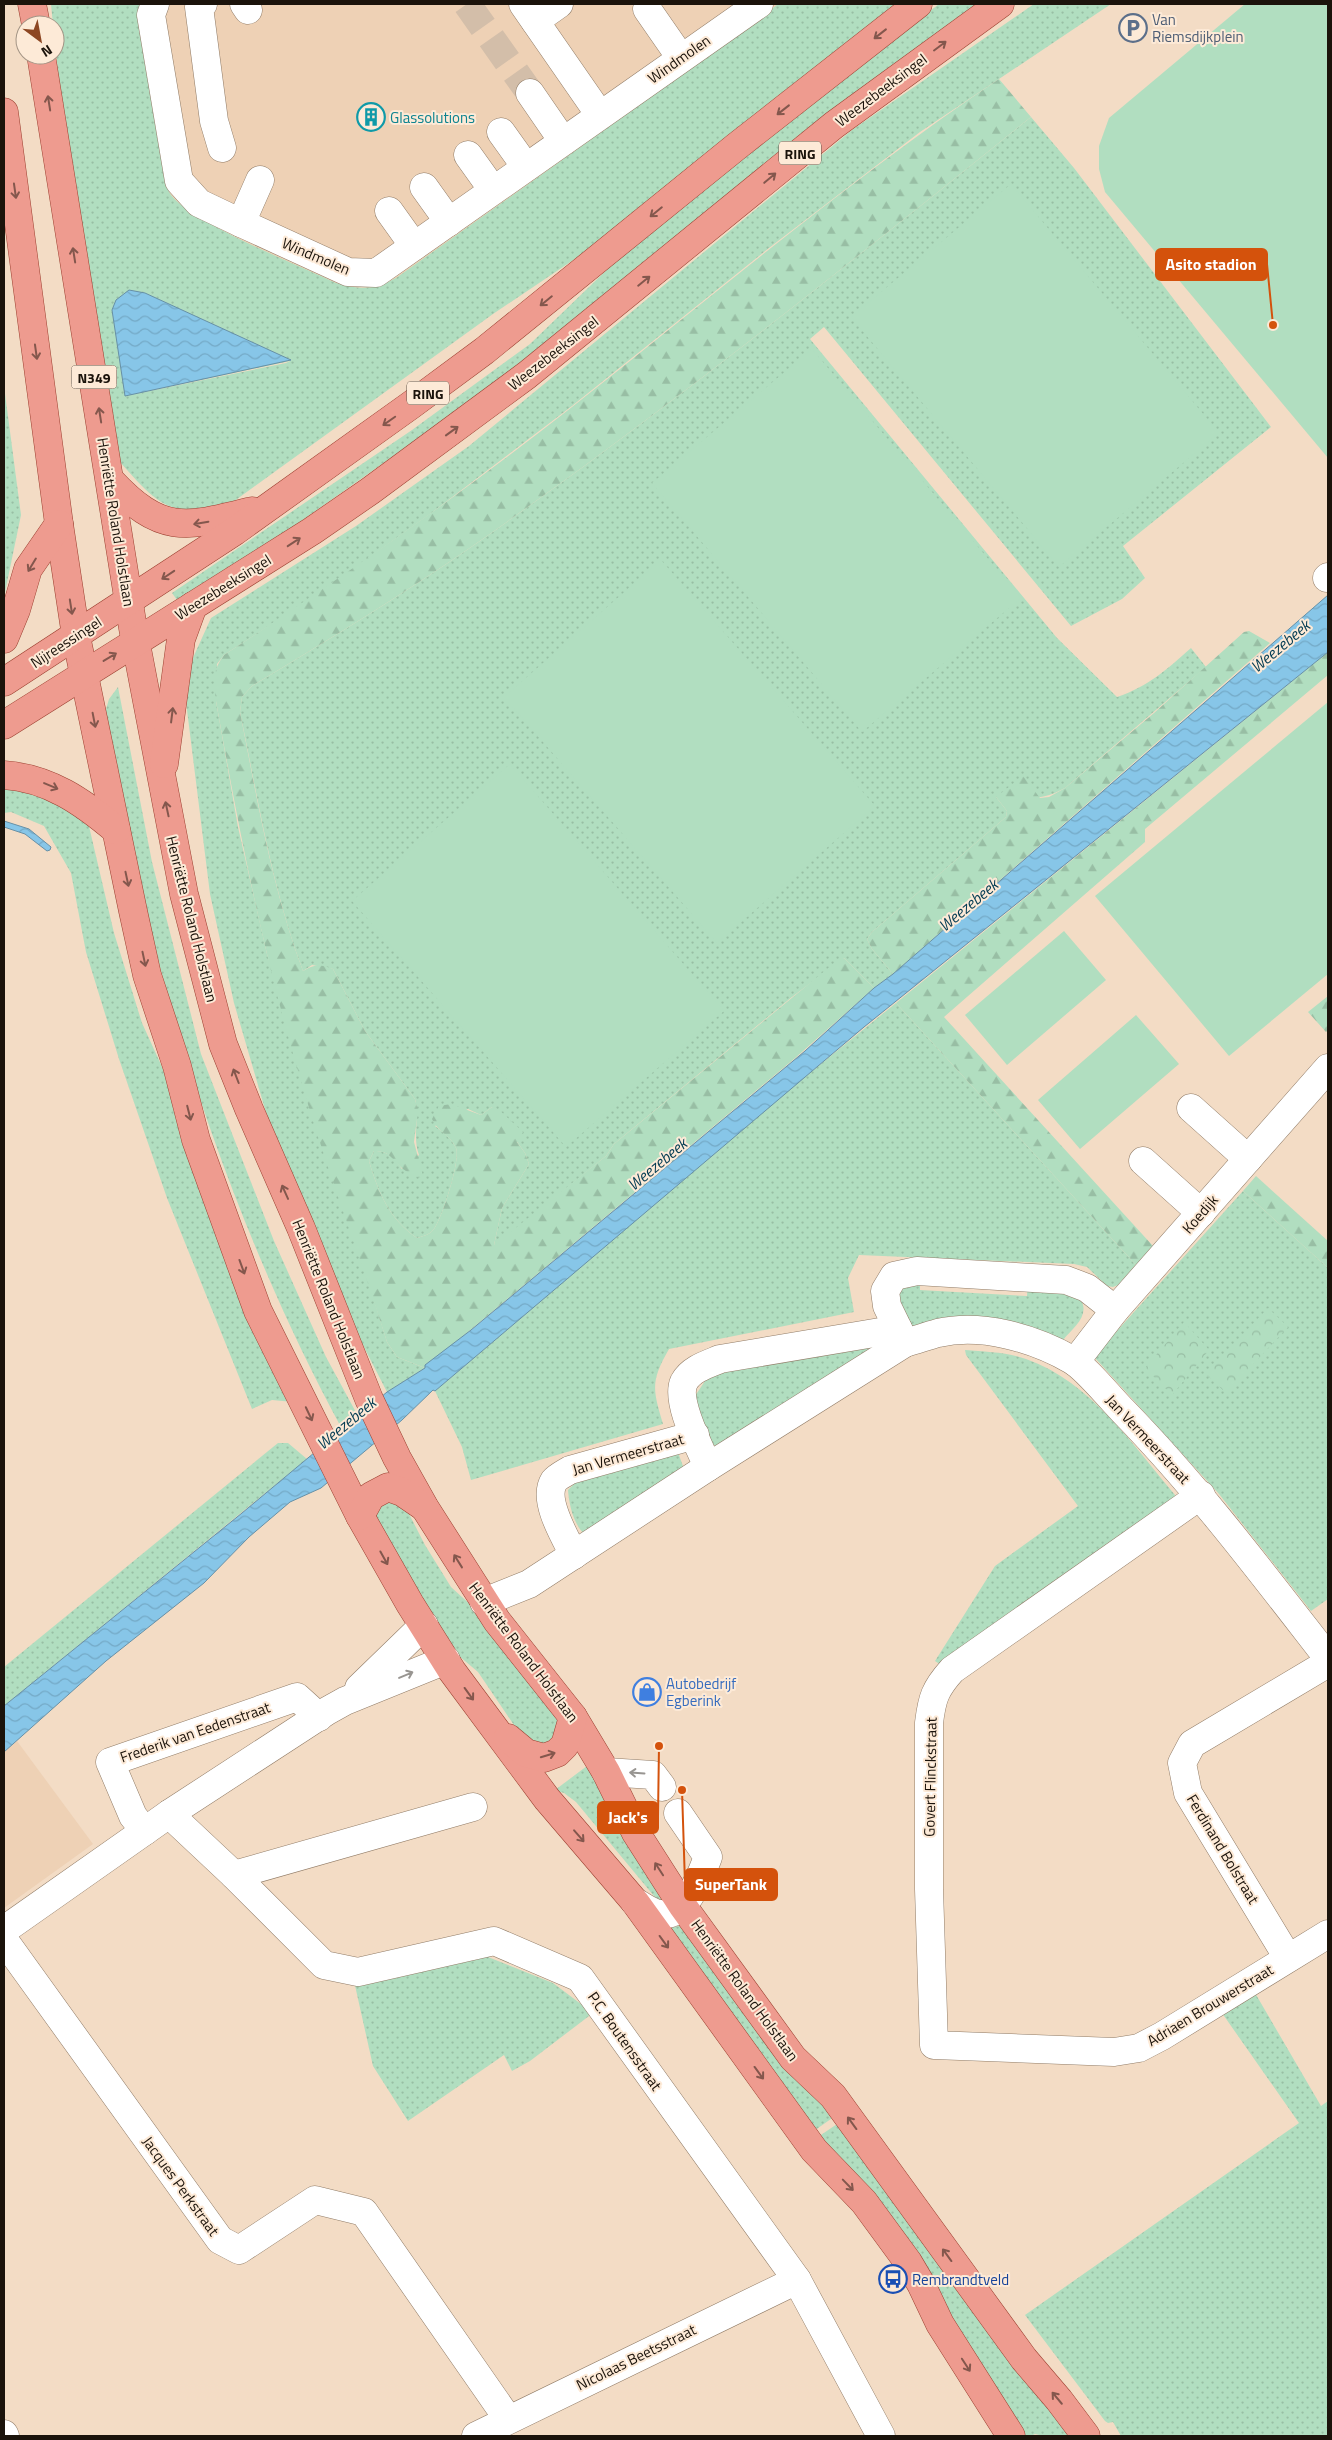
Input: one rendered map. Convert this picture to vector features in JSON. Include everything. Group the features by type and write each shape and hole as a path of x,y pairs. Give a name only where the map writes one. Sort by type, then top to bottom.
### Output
{"main road":[{"name":"RING","path":"128,602 235,531 484,351 737,146 918,4"},
{"name":"Weezebeeksingel","path":"85,672 194,606 370,491 527,375 834,125 1000,4"},
{"name":"Henriëtte Roland Holstlaan","path":"43,65 128,602 160,780 184,894 223,1044 248,1109 301,1228 369,1399 388,1440 425,1508 491,1612 573,1717 606,1772 636,1833 682,1905 793,2058 833,2096 1024,2359 1059,2400 1086,2436"},
{"path":"4,112 59,524 76,636 85,672 116,830 147,975 177,1066 196,1140 258,1311 360,1516 446,1660 493,1727 548,1799 635,1902 814,2150 864,2202 908,2262 940,2324 1011,2436"},
{"path":"110,480 138,507 160,519 179,524 204,523 266,507"},
{"path":"4,639 16,610 28,569 59,524"},
{"name":"Nijreessingel","path":"4,682 128,602"},
{"path":"160,780 168,743 181,639 194,606"},
{"path":"4,725 85,672"},
{"path":"4,775 32,779 59,789 88,806 116,830"},
{"path":"360,1516 372,1496 388,1487 402,1492 425,1508"},
{"path":"493,1727 526,1753 544,1758 557,1753 565,1745 573,1717"}],"street":[{"name":"Windmolen","path":"155,4 151,15 179,181 199,203 348,272 376,273 759,4"},
{"path":"203,4 199,7 200,16 214,121 222,148"},
{"path":"559,4 529,12 600,115"},
{"path":"647,9 681,58"},
{"path":"530,93 563,141"},
{"path":"501,132 526,167"},
{"path":"468,155 493,190"},
{"path":"241,222 260,180"},
{"path":"424,186 448,222"},
{"path":"389,211 414,246"},
{"name":"Koedijk","path":"1074,1362 1115,1310 1328,1068"},
{"path":"1191,1108 1248,1160"},
{"path":"1143,1161 1201,1213"},
{"path":"902,1336 887,1306 884,1291 894,1276 916,1271 1066,1280 1087,1288 1115,1310"},
{"name":"Jan Vermeerstraat","path":"708,1467 681,1396 685,1381 698,1369 720,1359 939,1333 983,1330 1020,1338 1049,1348 1074,1362 1157,1445 1201,1495 1328,1658"},
{"name":"Jan Vermeerstraat","path":"491,1612 540,1577 708,1467 902,1336"},
{"name":"Jan Vermeerstraat","path":"574,1555 557,1521 549,1492 555,1480 570,1470 695,1435"},
{"name":"Govert Flinckstraat","path":"934,2045 930,1889 930,1722 932,1701 938,1686 952,1670 1201,1495"},
{"path":"346,1700 424,1625"},
{"path":"4,1930 169,1814 346,1700 446,1660"},
{"name":"Ferdinand Bolstraat","path":"1288,1958 1188,1793 1182,1763 1192,1744 1328,1663"},
{"name":"Frederik van Eedenstraat","path":"145,1831 133,1816 110,1762 297,1696 319,1717"},
{"path":"606,1772 653,1774 662,1787"},
{"path":"234,1875 474,1807"},
{"path":"635,1902 662,1915 682,1905 691,1895 708,1857 678,1813"},
{"name":"P.C. Boutensstraat","path":"169,1814 234,1875 324,1965 358,1972 494,1941 580,1978 797,2280 881,2436"},
{"name":"Adriaen Brouwerstraat","path":"934,2045 1114,2052 1139,2048 1162,2036 1328,1934"},
{"name":"Jacques Perkstraat","path":"4,1940 220,2240 239,2250 315,2200 364,2212 508,2419"},
{"name":"Nicolaas Beetsstraat","path":"476,2436 797,2280"}],"shaded area":[{"path":"65,4 844,4 340,352 103,228"},
{"path":"17,1741 93,1844 4,1908 4,1752"}],"green space":[{"path":"51,4 140,4 169,192 180,204 197,216 246,242 336,283 367,288 381,285 396,278 738,35 778,4 899,4 597,244 493,314 233,502 212,508 179,509 167,505 155,498 144,488 118,460 59,99 57,65 65,65 65,15 52,15","holes":["290,361 286,363 125,396"]},
{"path":"939,4 980,4 467,404 253,555 177,600 172,593 412,430 530,344 645,233"},
{"path":"1034,4 1111,4 920,132 769,248 572,406 430,514 321,592 224,655 217,664 216,701 238,827 267,954 387,1342 397,1357 425,1368 387,1392 328,1277 274,1140 234,1003 210,894 185,694 192,660 211,618 356,526 469,446 852,130"},
{"path":"1245,4 1328,4 1328,458 1105,192 1099,169 1099,146 1109,118"},
{"path":"999,79 1031,117 827,281 619,440 477,543 366,616 252,686 242,697 240,712 266,843 282,908 303,971 318,966 333,969 365,1031 415,1099 418,1111 414,1142 423,1176 421,1178 407,1172 388,1154 380,1151 374,1151 369,1161 376,1184 392,1214 399,1223 417,1238 430,1233 434,1229 446,1201 456,1164 457,1154 454,1144 437,1127 432,1119 439,1106 451,1104 481,1115 492,1107 498,1109 523,1132 517,1142 525,1153 529,1164 502,1208 494,1245 606,1156 614,1144 838,960 844,958 874,988 794,1059 425,1368 397,1357 387,1342 324,1154 277,994 254,897 216,701 215,677 217,666 224,655 313,596 487,472 572,407 836,197"},
{"path":"1031,117 1074,168 1271,427 1123,546 1145,578 1122,599 1071,626 824,327 810,339 1057,638 1117,697 1139,688 1165,670 1191,648 1206,667 1065,788 1040,797 996,797 1007,811 1006,817 872,932 867,939 872,949 893,974 874,988 844,958 792,997 614,1144 606,1156 498,1244 494,1245 502,1208 529,1164 525,1153 492,1107 481,1115 468,1109 435,1126 447,1136 456,1148 456,1164 446,1201 434,1229 430,1233 417,1238 399,1223 392,1214 376,1184 369,1161 374,1151 384,1152 394,1158 402,1169 419,1155 416,1141 417,1113 415,1099 365,1031 333,969 312,965 303,971 274,876 240,712 242,697 252,686 366,616 477,543 619,440 827,281"},
{"path":"1011,184 1219,433 1059,567 851,317"},
{"path":"812,349 1021,598 862,732 652,483"},
{"path":"4,386 21,515 4,597"},
{"path":"661,560 875,806 717,943 504,697"},
{"path":"1249,631 1270,643 893,974 872,949 867,939 872,932 1006,817 1007,811 996,797 1023,776 1040,798 1049,797 1065,788 1154,713 1244,632"},
{"path":"1328,652 1328,675 1145,829 1145,842 944,1017 1153,1246 1136,1265 896,1003"},
{"path":"118,687 152,862 201,1054 274,1241 326,1357 358,1416 342,1429 286,1316 236,1200 214,1141 175,1021 143,900 104,716 109,699"},
{"path":"1328,702 1328,974 1229,1056 1095,896"},
{"path":"510,764 724,1011 566,1147 352,901"},
{"path":"4,785 48,795 88,822 114,933 142,1023 163,1069 176,1109 293,1402 272,1400 252,1409 167,1198 119,1059 86,952 71,873 44,826 11,812 4,813"},
{"path":"1064,931 1106,980 1007,1065 965,1015"},
{"path":"1328,996 1328,1030 1326,1032 1308,1012"},
{"path":"896,1003 1136,1265 1118,1285 1113,1287 1107,1286 1087,1267 1074,1264 859,1255 848,1278 854,1312 669,1349 659,1370 655,1386 655,1394 663,1424 471,1480 462,1447 435,1391 780,1097"},
{"path":"1136,1015 1179,1064 1080,1149 1038,1100"},
{"path":"1256,1176 1328,1241 1328,1268 1243,1191"},
{"path":"1243,1191 1328,1268 1328,1599 1311,1611 1219,1494 1095,1358 1098,1352"},
{"path":"920,1274 920,1290 1027,1296 1028,1279 1081,1300 1083,1306 1082,1317 1063,1340 908,1330 895,1283"},
{"path":"1268,1308 1288,1327 1226,1393 1206,1374"},
{"path":"1184,1322 1209,1350 1172,1395 1145,1368"},
{"path":"873,1345 872,1350 716,1446 710,1443 702,1432 695,1396 705,1381 715,1375 738,1369"},
{"path":"965,1350 1012,1355 1026,1359 1049,1369 1071,1383 1109,1416 1175,1495 1174,1502 941,1665 935,1661 995,1566 1078,1506 966,1355"},
{"path":"278,1443 288,1443 307,1459 4,1706 4,1667"},
{"path":"675,1444 684,1469 583,1533 574,1518 568,1490 576,1482"},
{"path":"386,1500 406,1508 425,1545 451,1587 484,1617 563,1723 550,1743 536,1745 520,1734 478,1672 446,1645 370,1512"},
{"path":"591,1763 664,1900 658,1900 654,1896 576,1802 564,1793 555,1790"},
{"path":"689,1924 838,2114 811,2133 668,1928"},
{"path":"488,1957 553,1983 593,2013 530,2061 512,2071 504,2055 408,2121 373,2066 354,1981 471,1958"},
{"name":"Rembrandtveld","path":"1255,1993 1321,2106 1328,2101 1328,2436 1121,2436 1113,2422 1108,2423 1105,2421 1025,2315 1299,2123 1222,2013"},
{"path":"843,2120 1079,2436 1044,2436 1035,2434 1031,2436 1018,2436 815,2139"}],"water":[{"path":"129,290 145,293 291,360 125,396 112,310 116,300"},
{"name":"Weezebeek","path":"1328,595 1328,652 864,1027 435,1391 433,1390 402,1420 321,1488 290,1502 249,1537 204,1583 106,1661 4,1752 4,1706 242,1513 387,1392 425,1368 425,1365 471,1330 805,1051 874,988 893,974"},
{"path":"4,821 29,829 51,847 50,850 47,851 25,834 4,827"}],"tunnel":[{"path":"467,4 530,93"}],"place":[{"name":"Van Riemsdijkplein","path":"1133,28"},
{"name":"Glassolutions","path":"371,117"},
{"name":"Asito stadion","path":"1273,325"},
{"name":"Autobedrijf Egberink","path":"647,1692"},
{"name":"Jack's","path":"659,1746"},
{"name":"SuperTank","path":"682,1790"},
{"name":"Rembrandtveld","path":"893,2279"}]}
